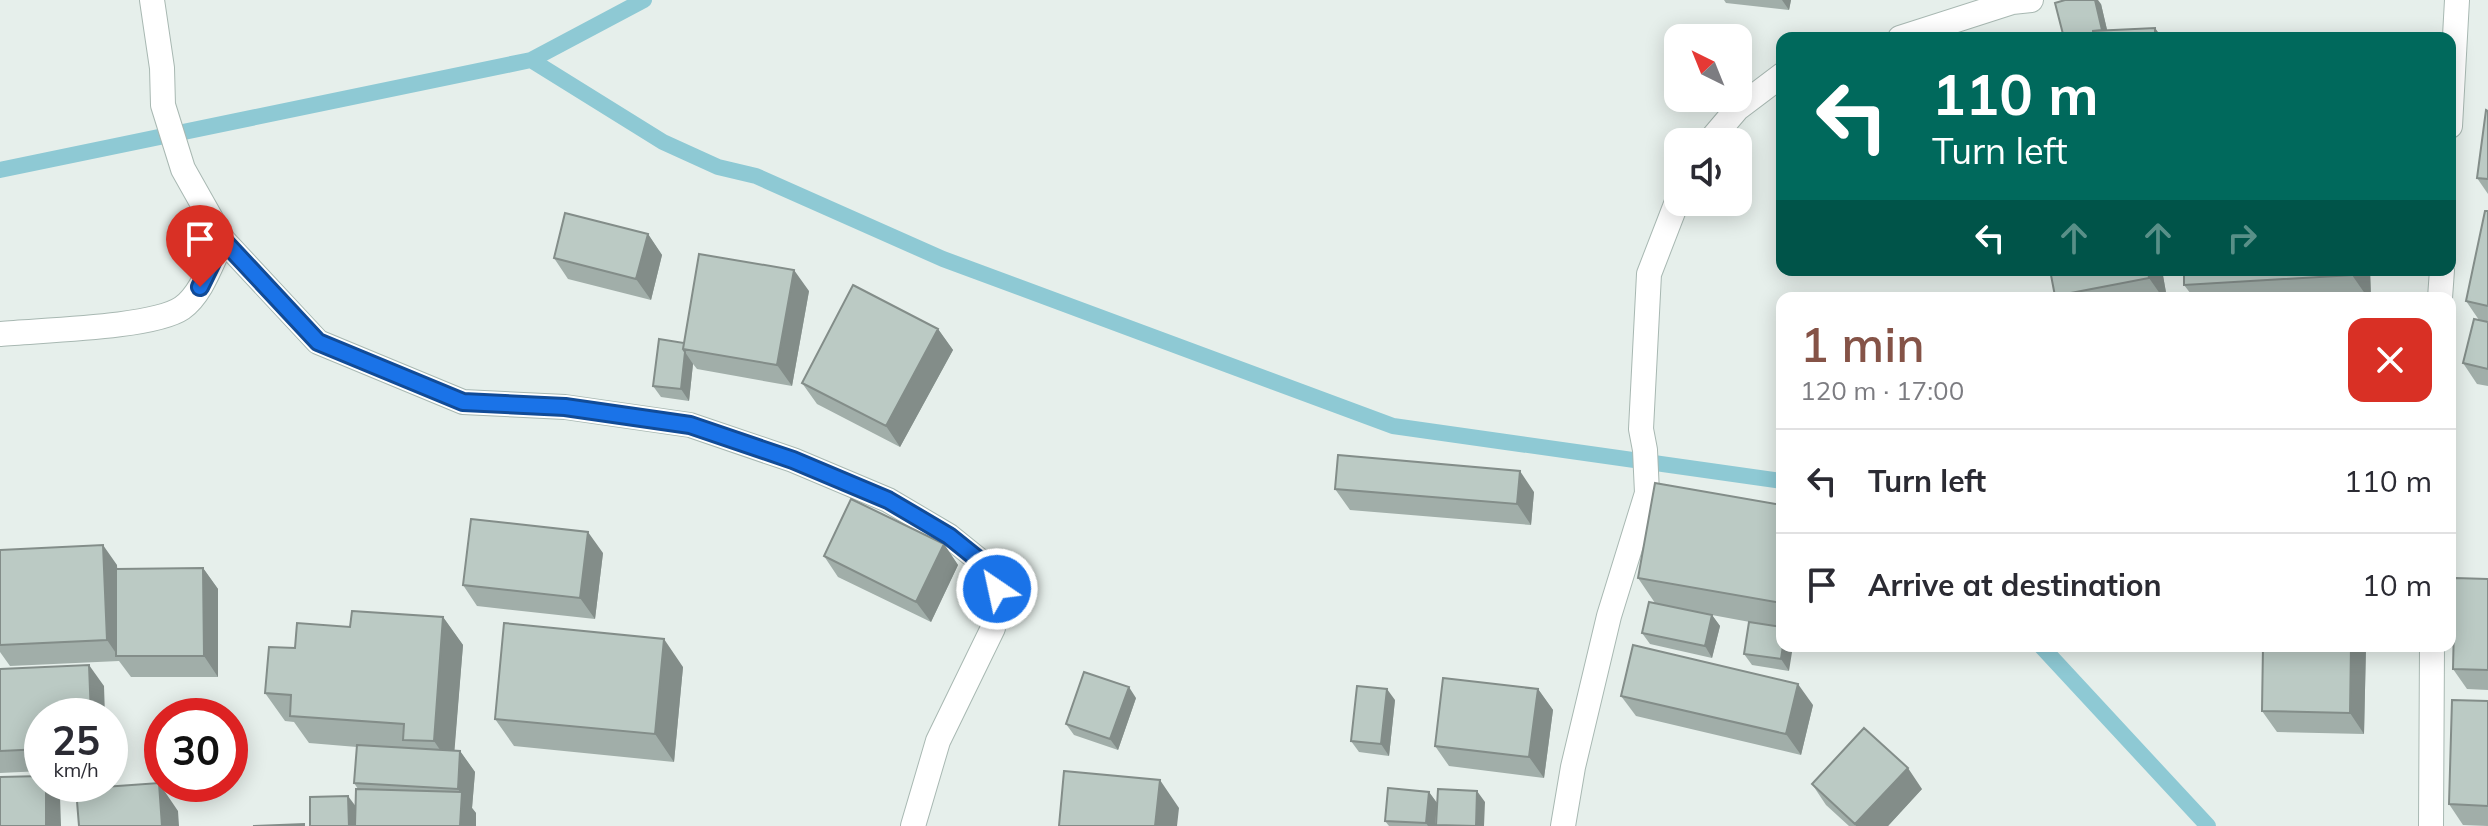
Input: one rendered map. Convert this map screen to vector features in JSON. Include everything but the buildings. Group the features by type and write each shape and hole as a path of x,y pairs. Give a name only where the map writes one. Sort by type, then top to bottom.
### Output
{"street":[{"path":"152,0 162,68 163,105 183,169 223,240 318,342 463,402 565,407 690,425 793,460 888,500 949,536 985,565 997,589 993,628 938,741 913,826"},
{"path":"2455,32 2457,0"},
{"path":"1919,32 2018,1"},
{"path":"1721,128 1737,109 1776,80"},
{"path":"1563,826 1573,767 1609,616 1647,493 1641,429 1649,274 1671,216"},
{"path":"0,334 152,320 183,308 200,287 223,240"},
{"path":"2431,826 2432,652"}],"waterway":[{"path":"0,170 531,60 644,0"},
{"path":"531,60 663,142 718,167 756,176 943,259 1393,426 1776,480"},
{"path":"2047,652 2208,826"}],"route":[{"path":"200,287 223,240 318,342 463,402 565,407 690,425 793,460 888,500 949,536 985,565 997,589"}]}
